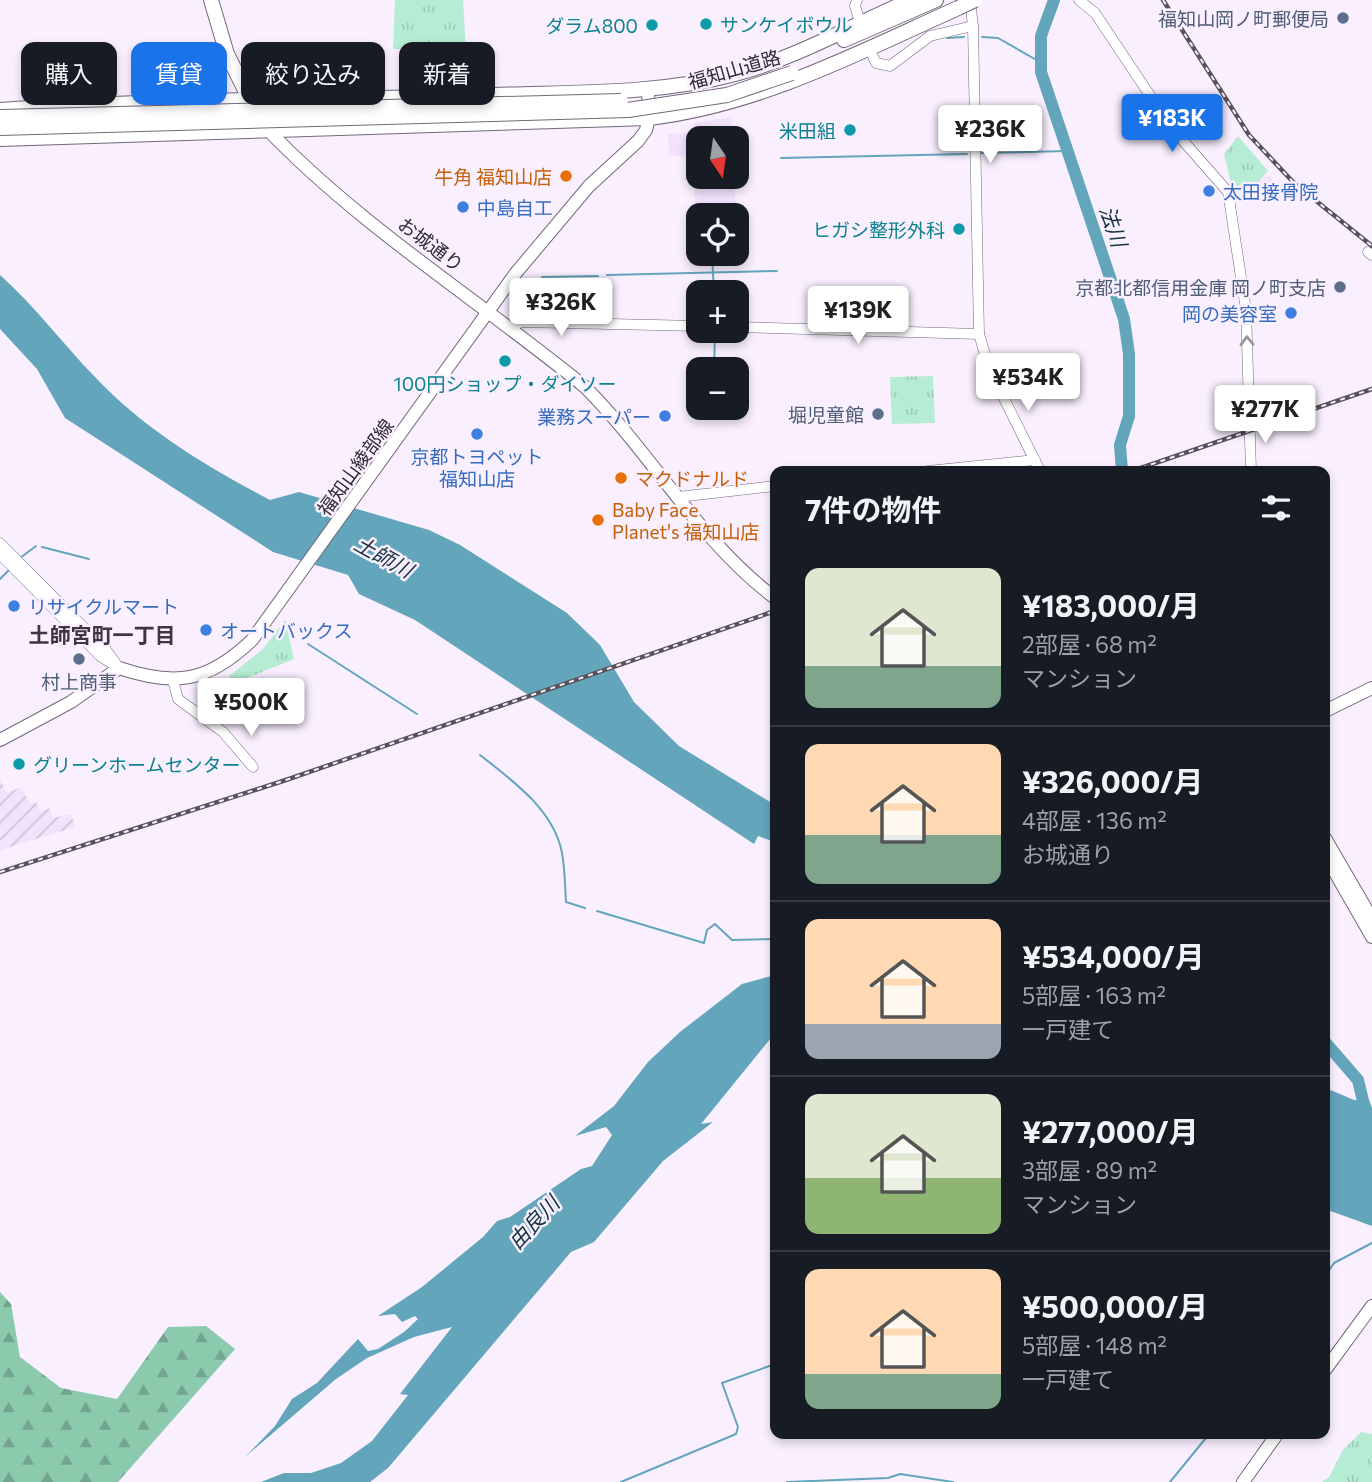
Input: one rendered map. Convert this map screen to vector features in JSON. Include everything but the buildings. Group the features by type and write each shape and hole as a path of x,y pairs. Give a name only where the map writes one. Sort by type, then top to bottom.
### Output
{"highway":[{"path":"211,0 227,54 241,82"},
{"path":"385,99 648,89 735,74 784,57 911,0"},
{"name":"福知山道路","path":"0,117 627,101 686,95 790,69 936,0"},
{"path":"0,139 78,134 649,118 737,102 869,48 961,2 975,0"},
{"name":"福知山道路","path":"0,128 628,110 727,95 961,2"},
{"path":"0,110 241,98"},
{"path":"253,105 267,129"}],"main road":[{"path":"648,89 649,118"},
{"name":"福知山綾部線","path":"120,668 173,680 201,676 226,663 252,640 488,311 589,186 638,142 646,130 649,118"},
{"name":"お城通り","path":"267,129 295,158 384,233 585,387 613,414 730,559 770,594"},
{"path":"0,740 71,702 120,668"},
{"path":"1330,709 1372,688"},
{"path":"1330,847 1372,919"},
{"path":"1330,864 1372,937"},
{"path":"1330,1363 1372,1306"},
{"path":"1243,1482 1274,1439"}],"street":[{"path":"857,0 855,6 860,22"},
{"path":"1079,0 1102,22 1189,151 1228,192 1246,310 1251,466"},
{"path":"961,2 973,26 979,334 989,368 1038,466"},
{"path":"869,48 876,64 890,66 930,36 973,26"},
{"path":"510,327 522,322 686,327"},
{"path":"749,327 979,334"},
{"path":"977,466 1035,460"},
{"path":"678,497 770,487"},
{"path":"0,543 106,650 120,668"},
{"path":"0,554 100,656 120,668"},
{"path":"173,680 178,699 223,732 253,767"}],"shaded area":[{"path":"731,117 732,126 693,126 694,123"},
{"path":"686,133 686,155 669,156 668,134"},
{"path":"1268,175 1282,192 1269,203 1254,186"},
{"path":"694,189 735,189 736,203 695,203"},
{"path":"0,780 7,793 21,787 30,804 36,802 42,812 49,808 53,818 71,814 75,827 0,850"}],"green space":[{"path":"395,0 463,0 466,42 399,42 399,49 393,49"},
{"path":"1238,136 1268,171 1247,195 1232,188 1224,154"},
{"path":"933,376 935,423 892,424 890,377"},
{"path":"285,620 294,659 232,684 229,676 263,649"},
{"path":"0,1292 11,1304 20,1357 61,1388 117,1399 168,1327 206,1326 235,1349 118,1482 0,1482"},
{"path":"1361,1432 1372,1434 1372,1482 1322,1482 1329,1477 1343,1450"}],"water":[{"name":"土師川","path":"0,275 134,414 177,446 223,474 270,500 299,492 429,530 460,545 567,613 600,645 634,702 679,746 770,802 770,840 758,836 754,844 415,620 359,594 348,575 273,552 65,418 37,369 0,329"},
{"name":"由良川","path":"770,976 770,1039 701,1124 713,1122 663,1161 594,1242 571,1252 388,1468 370,1482 261,1482 284,1473 311,1473 341,1463 372,1441 408,1395 400,1394 452,1327 414,1337 367,1358 336,1379 245,1457 275,1426 292,1399 317,1383 358,1339 368,1351 378,1349 418,1319 415,1316 402,1322 395,1314 378,1316 422,1287 483,1237 497,1221 510,1217 581,1169 592,1166 612,1135 606,1127 575,1136 614,1106 648,1062 680,1032 742,984"},
{"path":"1330,1090 1354,1100 1369,1100 1372,1108 1372,1226 1330,1211"}],"waterway":[{"name":"法川","path":"1054,0 1041,36 1041,72 1124,319 1129,354 1129,416 1120,445 1122,466"},
{"path":"947,38 964,37"},
{"path":"982,37 998,38 1040,62"},
{"path":"980,153 1067,151"},
{"path":"781,158 967,154"},
{"path":"713,266 713,280"},
{"path":"607,275 777,271"},
{"path":"542,277 598,276"},
{"path":"714,357 715,343"},
{"path":"20,558 36,546"},
{"path":"42,547 89,559"},
{"path":"0,579 9,570"},
{"path":"308,644 417,714"},
{"path":"480,755 530,797 550,823 562,853 566,902 585,908"},
{"path":"597,911 704,943 707,930 715,924 732,940 770,939"},
{"name":"法川","path":"1330,1048 1358,1080 1372,1138"},
{"path":"1330,1269 1334,1263 1372,1243"},
{"path":"621,1482 736,1434 738,1427 722,1383 770,1366"},
{"path":"1170,1482 1205,1439"},
{"path":"787,1482 888,1478 900,1474 953,1482"}],"railway":[{"path":"1163,0 1249,135 1294,183 1372,246"},
{"path":"1147,466 1372,389"},
{"path":"0,872 283,781 770,613"}],"place":[{"name":"福知山岡ノ町郵便局","path":"1343,18"},
{"name":"サンケイボウル","path":"706,24"},
{"name":"ダラム800","path":"652,25"},
{"name":"米田組","path":"850,130"},
{"name":"牛角 福知山店","path":"566,176"},
{"name":"太田接骨院","path":"1209,191"},
{"name":"中島自工","path":"463,207"},
{"name":"ヒガシ整形外科","path":"959,229"},
{"name":"京都北都信用金庫 岡ノ町支店","path":"1340,287"},
{"name":"岡の美容室","path":"1291,313"},
{"name":"100円ショップ・ダイソー","path":"505,361"},
{"name":"堀児童館","path":"878,414"},
{"name":"業務スーパー","path":"665,416"},
{"name":"京都トヨペット 福知山店","path":"477,434"},
{"name":"マクドナルド","path":"621,478"},
{"name":"Baby Face Planet's 福知山店","path":"598,520"},
{"name":"リサイクルマート","path":"14,606"},
{"name":"オートバックス","path":"206,630"},
{"name":"村上商事","path":"79,659"},
{"name":"グリーンホームセンター","path":"19,764"}],"district":[{"name":"土師宮町一丁目","path":"102,634"}]}
